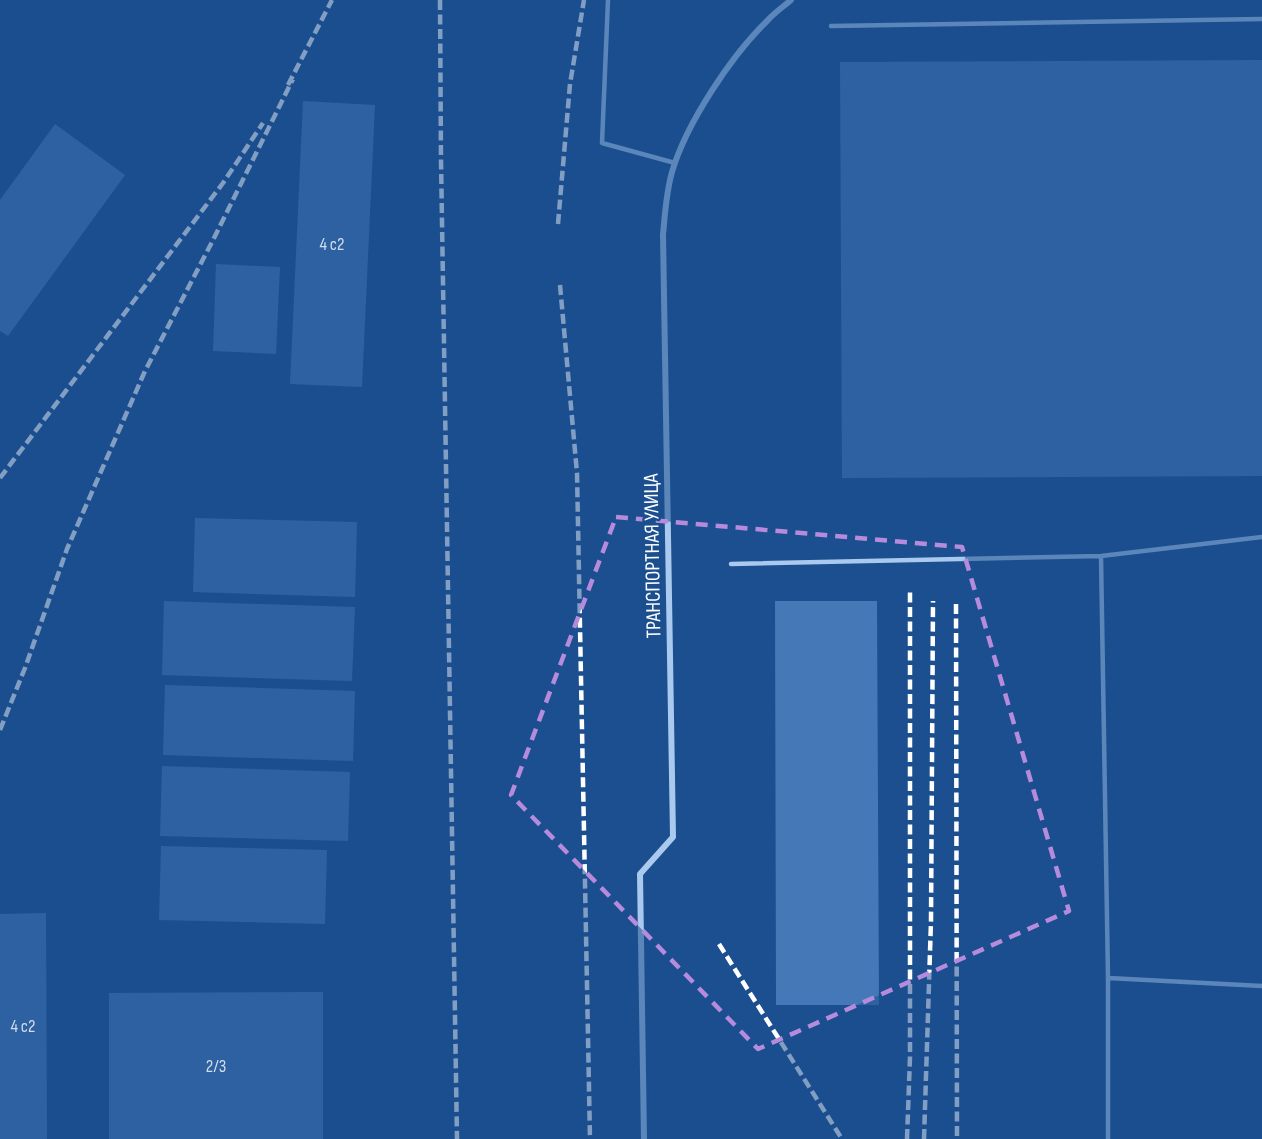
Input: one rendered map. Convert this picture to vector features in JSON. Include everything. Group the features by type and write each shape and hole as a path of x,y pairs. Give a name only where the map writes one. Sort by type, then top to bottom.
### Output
{"street":[{"name":"ТРАНСПОРТНАЯ УЛИЦА","path":"644,1139 640,874 673,837 663,236 666,199 679,150 698,115 722,78 767,21 791,0"}],"lane":[{"path":"608,0 602,144 675,163"},
{"path":"831,26 1262,19"},
{"path":"731,564 1101,556 1262,537"},
{"path":"1101,556 1108,978 1108,1139"},
{"path":"1108,978 1262,986"}],"highlighted area":[{"path":"616,517 962,547 1069,911 758,1049 511,795"}],"building":[{"path":"1262,60 1262,476 842,478 840,62"},
{"path":"303,101 375,105 362,387 290,384"},
{"path":"55,124 125,175 8,336 0,331 0,200"},
{"path":"216,264 280,267 276,354 213,351"},
{"path":"195,518 357,522 355,597 193,592"},
{"path":"164,601 355,607 352,681 162,675"},
{"path":"775,601 877,601 879,1005 776,1005"},
{"path":"165,685 355,691 353,761 163,755"},
{"path":"162,766 350,772 348,841 160,836"},
{"path":"161,846 327,850 325,924 159,920"},
{"path":"46,913 47,1139 0,1139 0,914"},
{"path":"323,992 323,1139 109,1139 109,993"}],"railway":[{"path":"288,85 332,0"},
{"path":"440,0 457,1139"},
{"path":"558,224 570,84 584,0"},
{"path":"0,730 25,668 67,549 145,371 293,79"},
{"path":"0,478 223,183 263,123"},
{"path":"560,285 577,473 590,1139"},
{"path":"907,1139 910,1057 910,590"},
{"path":"924,1139 931,921 933,601"},
{"path":"956,604 957,1139"},
{"path":"719,944 842,1139"}]}
